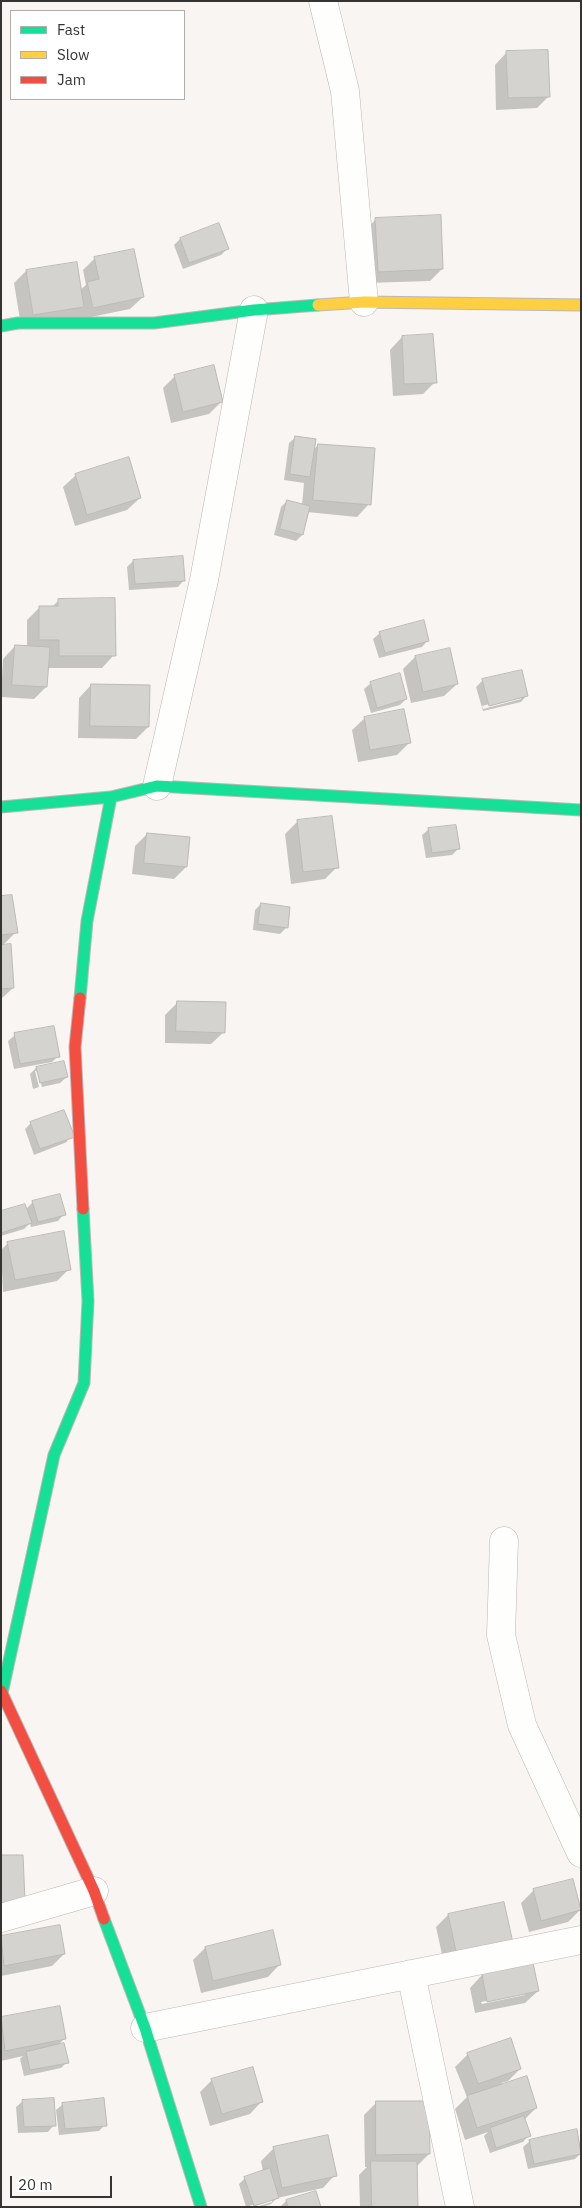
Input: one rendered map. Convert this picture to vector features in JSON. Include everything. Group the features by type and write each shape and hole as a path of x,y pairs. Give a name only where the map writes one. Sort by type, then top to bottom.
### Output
{"street":[{"path":"323,1 345,91 364,302"},
{"path":"1,326 18,323 154,323 254,310 364,302 581,305"},
{"path":"158,786 204,580 254,310"},
{"path":"1,807 111,797 158,786 581,810"},
{"path":"111,797 87,921 75,1047 88,1301 84,1383 54,1455 2,1692 94,1891 144,2028 202,2207"},
{"path":"504,1541 500,1635 522,1725 581,1853"},
{"path":"1,1918 94,1891"},
{"path":"144,2028 581,1940"},
{"path":"411,1974 460,2207"}],"building":[{"path":"548,50 550,97 508,98 506,51"},
{"path":"441,215 443,269 378,272 375,218"},
{"path":"219,223 229,249 189,263 180,238"},
{"path":"134,249 144,297 93,308 87,282 99,279 94,257"},
{"path":"77,262 84,307 33,315 26,270"},
{"path":"433,334 437,383 404,384 402,336"},
{"path":"214,365 223,402 183,412 174,375"},
{"path":"295,436 316,439 310,477 290,474"},
{"path":"318,444 375,448 371,505 313,500"},
{"path":"129,457 141,498 87,515 75,474"},
{"path":"287,500 310,506 303,535 280,529"},
{"path":"183,556 185,581 135,584 133,560"},
{"path":"115,598 116,656 59,656 59,640 39,640 39,606 58,606 58,599"},
{"path":"424,620 429,641 385,653 379,632"},
{"path":"15,645 50,647 47,687 12,685"},
{"path":"450,648 458,684 423,692 415,656"},
{"path":"522,670 528,696 489,706 482,679"},
{"path":"400,673 407,699 377,708 370,682"},
{"path":"91,684 150,685 149,727 90,726"},
{"path":"404,709 411,743 370,750 364,717"},
{"path":"332,816 339,868 303,872 297,820"},
{"path":"456,825 460,849 432,853 428,828"},
{"path":"147,833 190,837 187,867 144,863"},
{"path":"12,895 18,933 1,935 1,896"},
{"path":"261,903 290,907 288,928 258,924"},
{"path":"11,944 14,988 1,989 1,945"},
{"path":"177,1001 226,1002 225,1033 176,1031"},
{"path":"54,1026 60,1057 20,1064 14,1033"},
{"path":"64,1061 68,1077 40,1083 36,1067"},
{"path":"64,1110 75,1137 40,1149 30,1122"},
{"path":"60,1194 66,1215 38,1222 32,1201"},
{"path":"25,1204 32,1223 1,1233 1,1211"},
{"path":"64,1231 71,1270 15,1280 7,1242"},
{"path":"1,1855 23,1855 25,1901 1,1903"},
{"path":"573,1879 581,1910 541,1921 533,1889"},
{"path":"504,1902 513,1943 457,1956 448,1914"},
{"path":"60,1925 65,1954 4,1966 1,1936"},
{"path":"273,1930 281,1965 213,1981 205,1947"},
{"path":"533,1963 539,1991 487,2002 482,1974"},
{"path":"60,2006 66,2039 5,2051 1,2017"},
{"path":"511,2038 521,2069 478,2084 467,2053"},
{"path":"64,2043 69,2063 30,2070 26,2052"},
{"path":"253,2067 263,2102 222,2114 211,2079"},
{"path":"527,2076 537,2108 477,2128 467,2096"},
{"path":"54,2098 56,2126 24,2127 22,2100"},
{"path":"104,2098 107,2126 65,2129 62,2103"},
{"path":"376,2101 429,2101 430,2154 376,2155"},
{"path":"524,2116 531,2136 496,2148 490,2128"},
{"path":"577,2129 581,2154 534,2164 529,2140"},
{"path":"328,2135 337,2176 282,2188 273,2147"},
{"path":"371,2161 417,2161 418,2207 372,2207"},
{"path":"270,2168 279,2198 254,2206 244,2177"},
{"path":"316,2191 321,2207 288,2207 286,2200"}],"traffic: fast":[{"path":"1,326 18,323 154,323 254,310 318,305"},
{"path":"1,807 111,797 157,786 581,810"},
{"path":"80,998 87,921 111,797"},
{"path":"2,1693 54,1455 84,1383 88,1301 83,1209"},
{"path":"104,1919 145,2028 201,2207"}],"traffic: slow":[{"path":"318,305 364,302 581,305"}],"traffic: jam":[{"path":"80,998 75,1047 83,1209"},
{"path":"1,1691 94,1891 104,1919"}]}
